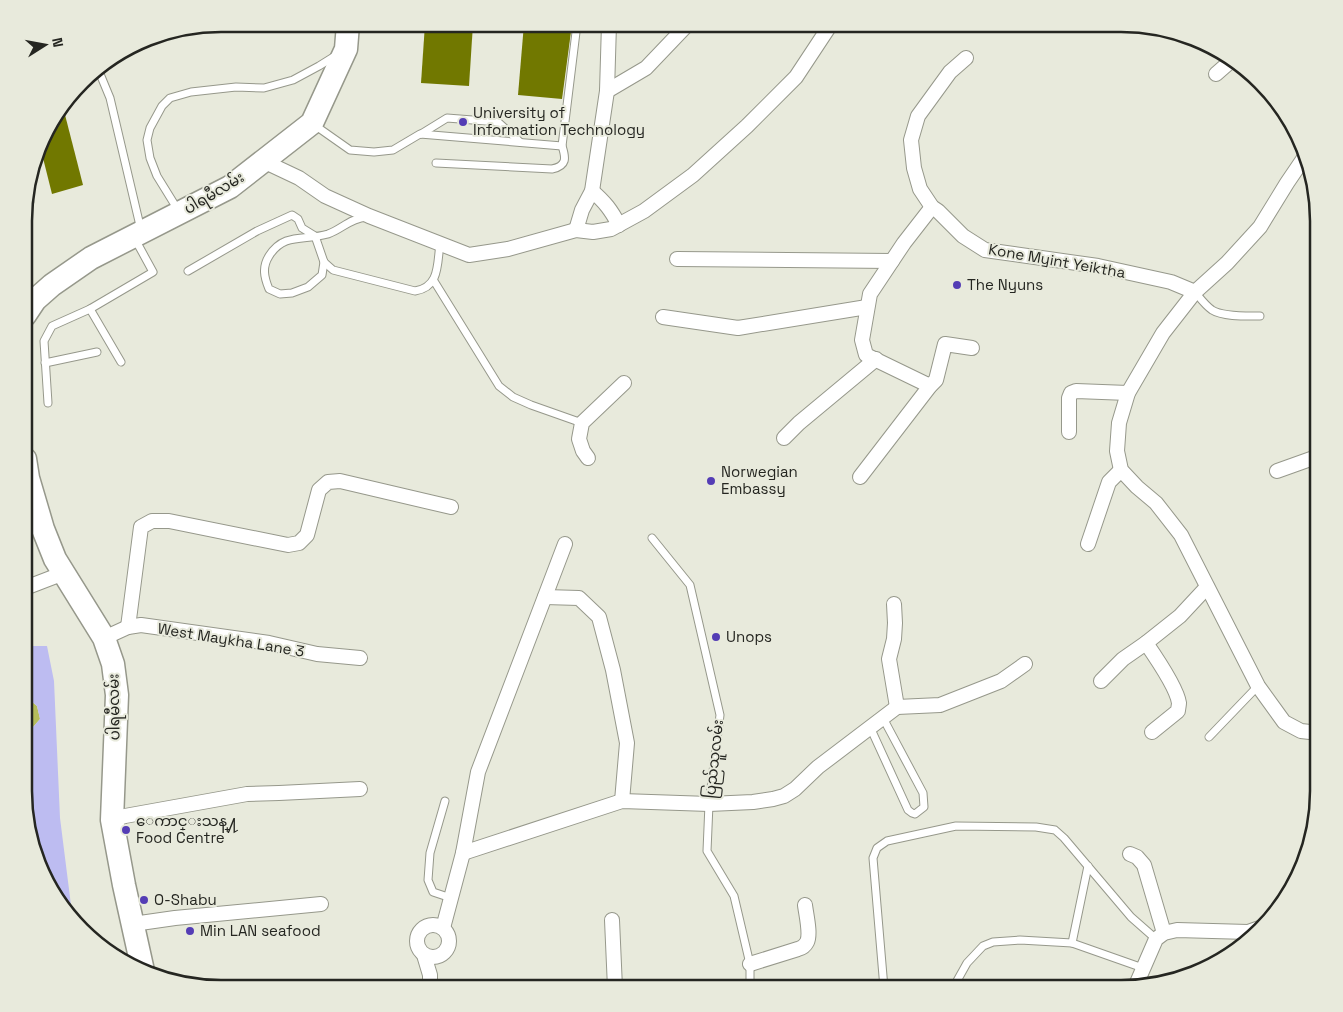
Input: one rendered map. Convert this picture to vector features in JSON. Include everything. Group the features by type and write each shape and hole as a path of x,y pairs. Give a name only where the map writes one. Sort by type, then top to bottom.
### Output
{"main road":[{"name":"ပါရမီလမ်း","path":"33,303 72,270 91,258 230,187 312,123 346,49 347,32"},
{"name":"ပါရမီလမ်း","path":"33,495 43,529 55,559 104,638 113,664 117,695 112,820 141,961"}],"street":[{"path":"576,230 582,210 592,191 607,91 608,32"},
{"path":"607,91 646,68 680,32"},
{"path":"263,161 299,178 325,196 369,216 469,255 508,249 576,230 593,232 611,229 644,211 694,175 796,77 826,32"},
{"name":"Kone Myint Yeiktha","path":"966,58 950,72 918,116 911,140 914,168 920,188 932,207 963,236 985,250 1098,266 1170,282 1195,292"},
{"path":"1216,74 1227,65"},
{"path":"1301,163 1260,227 1226,264 1195,292 1163,333 1128,393 1119,423 1117,451 1121,470 1156,503 1181,535 1258,686 1284,722 1301,731 1310,732"},
{"path":"592,191 605,202 619,225"},
{"path":"930,386 871,357 862,340 870,294 904,243 932,207"},
{"path":"677,259 892,261"},
{"path":"664,317 738,328 867,307"},
{"path":"860,478 936,380 946,344 972,348"},
{"path":"784,438 871,357"},
{"path":"588,458 579,439 582,423 624,383"},
{"path":"1069,432 1069,398 1071,393 1076,391 1128,393"},
{"path":"1277,471 1310,459"},
{"path":"1088,544 1109,482 1121,470"},
{"path":"128,627 141,527 152,521 169,521 288,545 299,543 307,535 318,490 328,482 340,481 451,507"},
{"path":"443,928 463,853 478,772 565,544"},
{"path":"33,585 64,573"},
{"path":"1101,681 1123,659 1180,616 1207,587"},
{"path":"545,597 579,598 599,618 613,670 627,743 622,802"},
{"path":"894,604 894,639 889,659 897,707"},
{"name":"West Maykha Lane 3","path":"104,638 128,627 141,625 269,643 316,654 360,658"},
{"path":"1146,643 1176,693 1179,704 1178,711 1152,732"},
{"path":"463,853 622,802 709,804 773,800 784,796 794,789 818,767 897,707 940,704 1001,681 1025,664"},
{"path":"112,820 247,794 360,788"},
{"path":"1130,854 1137,857 1144,865 1160,936 1139,979"},
{"path":"133,924 174,918 321,904"},
{"path":"750,964 803,947 807,942 808,936 805,905"},
{"path":"612,920 615,980"},
{"path":"424,955 429,957 440,956 447,948 449,937 443,928 433,924 428,925 419,931 416,941 424,955 430,980"},
{"path":"1160,936 1177,930 1246,932"}],"lane":[{"path":"436,163 560,168 564,163 565,156 562,146 576,32"},
{"path":"179,213 157,176 150,158 147,140 150,128 162,106 170,98 191,92 236,87 264,88 293,80 346,49"},
{"path":"48,403 44,341 52,326 90,309 153,272 138,234 110,98 101,77"},
{"path":"312,123 350,150 374,152 393,150 447,118 498,122 520,142"},
{"path":"420,134 562,146"},
{"path":"188,272 257,231 292,215 298,219 302,228 315,236 324,262 322,275 308,287 292,293 280,294 269,289 264,278 265,262 274,248 283,241 315,236 329,234 350,221 369,216"},
{"path":"324,262 333,270 415,291 422,290 434,281 440,244"},
{"path":"434,281 499,386 513,397 582,423"},
{"path":"1195,292 1217,313 1260,316"},
{"path":"90,309 121,362"},
{"path":"45,362 97,352"},
{"name":"ပြည်သူလမ်း","path":"652,538 690,585 720,715 709,804 707,851 734,896 750,964 750,980"},
{"path":"1209,737 1258,686"},
{"path":"870,727 908,810 915,814 924,807 923,793 883,718"},
{"path":"445,801 430,853 428,880 433,892 451,898"},
{"path":"883,980 873,858 877,848 887,841 956,826 1036,827 1055,830 1064,838 1131,917 1160,936"},
{"path":"1072,942 1088,866"},
{"path":"957,980 967,963 983,946 993,942 1020,940 1072,942 1143,968"}],"green space":[{"path":"33,703 37,706 40,719 33,727"}],"water":[{"path":"33,646 47,646 54,681 60,818 71,904 52,874 36,827 33,802 33,727 40,719 37,706 33,703"}],"building":[{"path":"424,32 472,32 469,86 421,83"},
{"path":"523,32 571,32 562,99 518,95"},
{"path":"65,116 83,185 52,194 43,160 52,138"}],"place":[{"name":"University of Information Technology","path":"463,122"},
{"name":"The Nyuns","path":"957,285"},
{"name":"Norwegian Embassy","path":"711,481"},
{"name":"Unops","path":"716,637"},
{"name":"ေကာင္းသန္႔ Food Centre","path":"126,830"},
{"name":"O-Shabu","path":"144,900"},
{"name":"Min LAN seafood","path":"190,931"}]}
